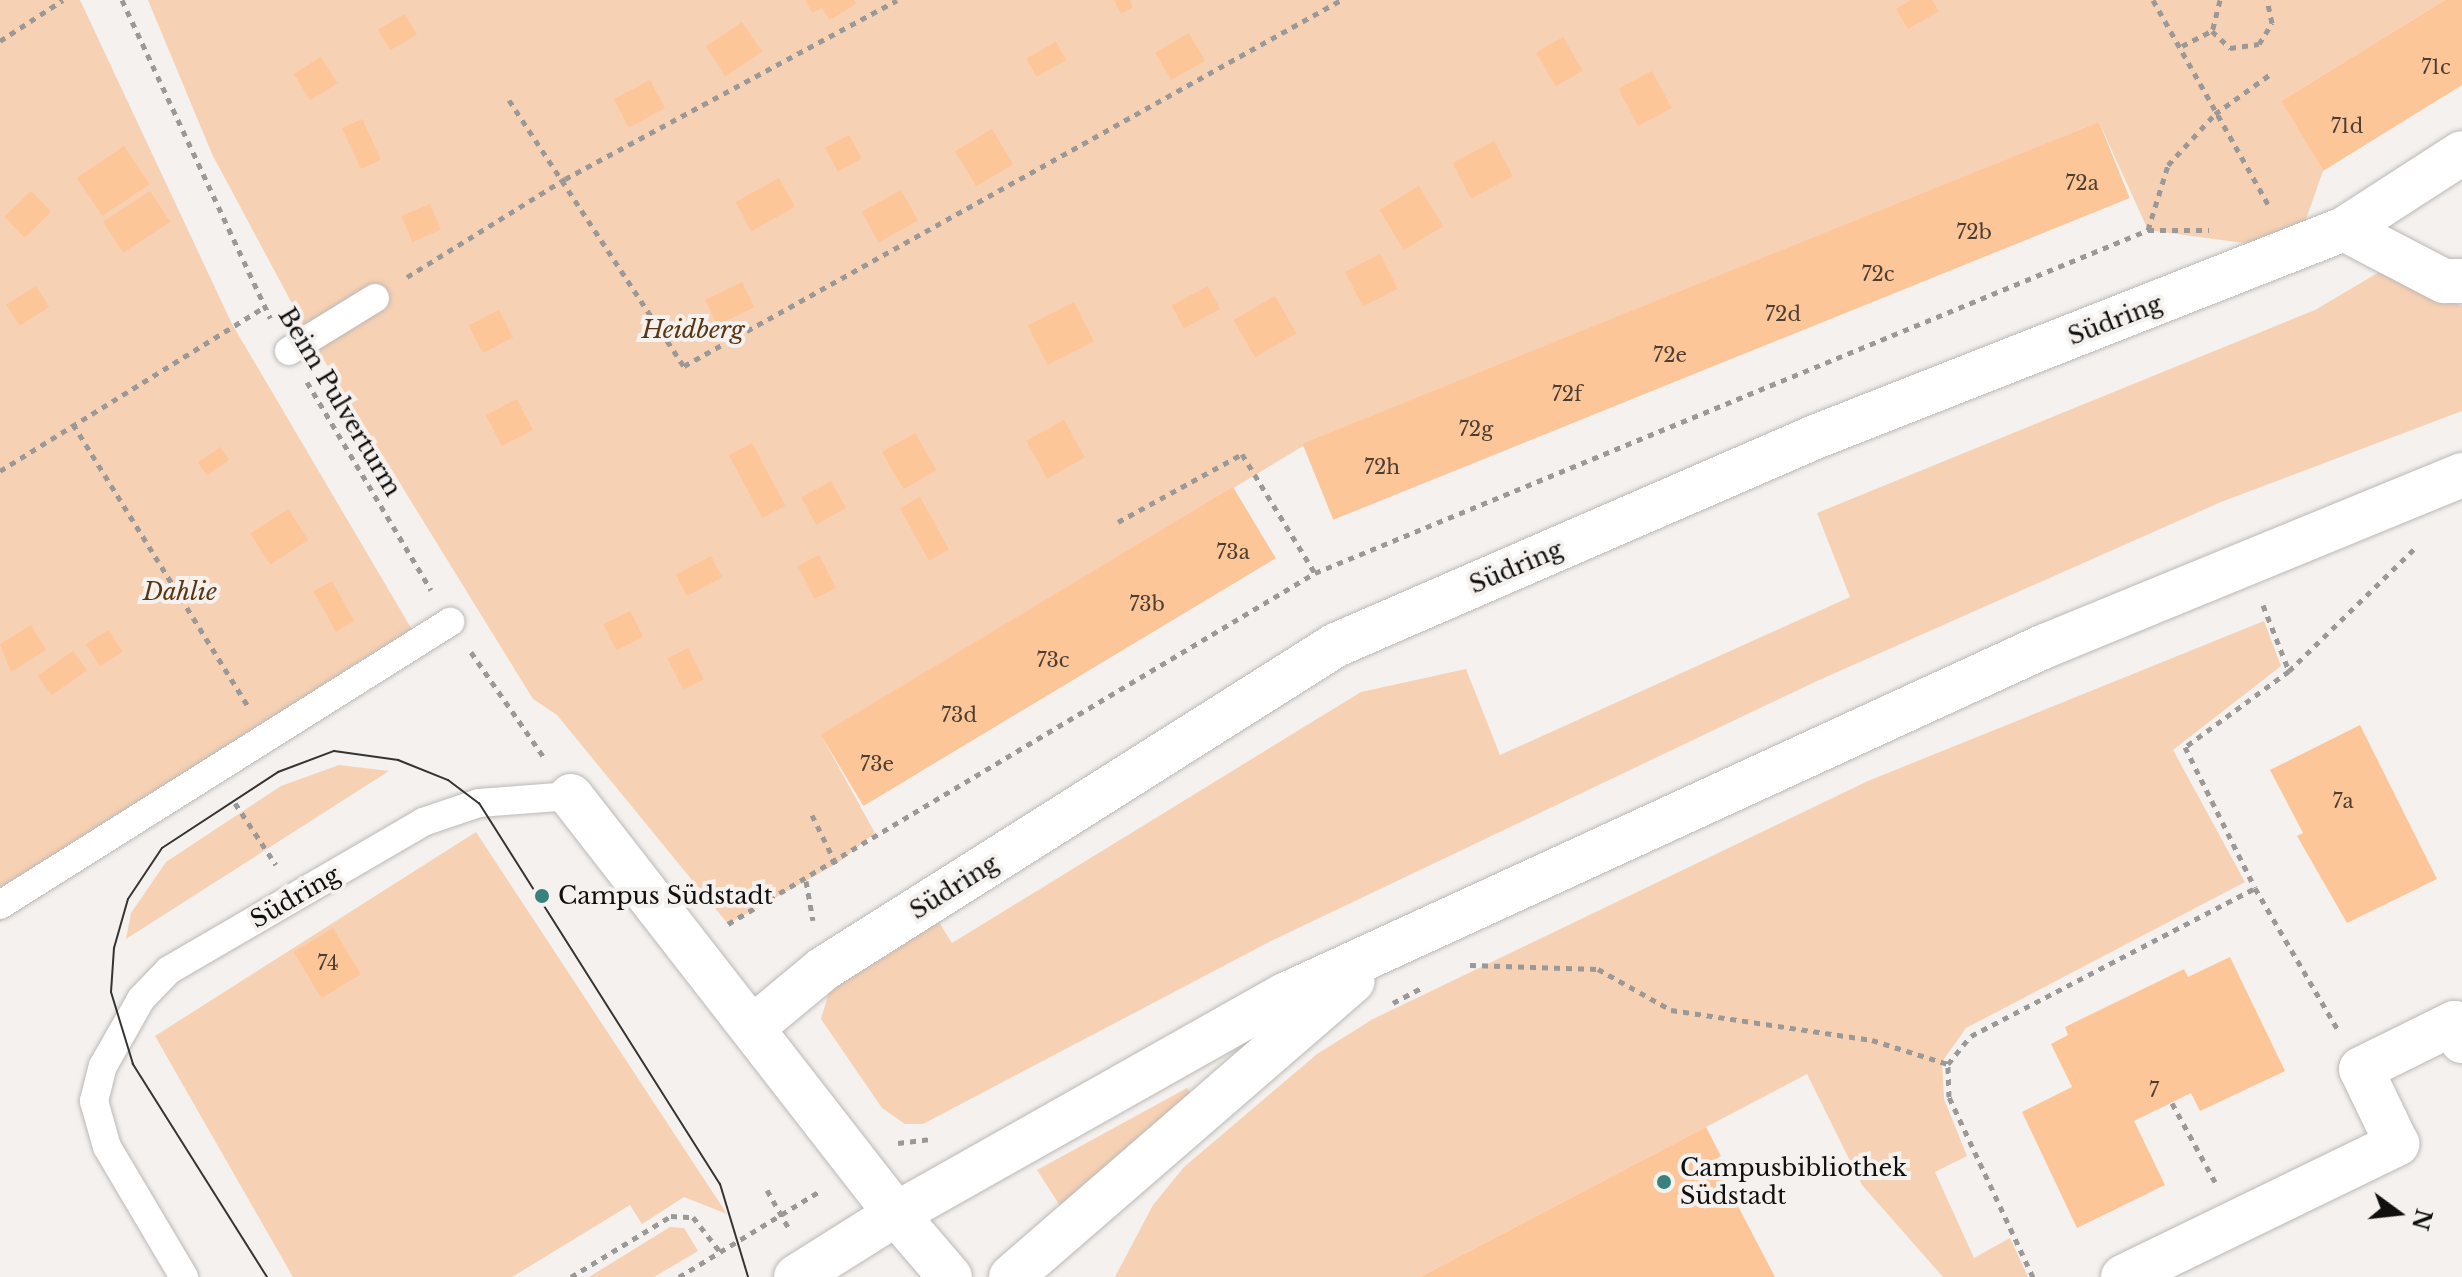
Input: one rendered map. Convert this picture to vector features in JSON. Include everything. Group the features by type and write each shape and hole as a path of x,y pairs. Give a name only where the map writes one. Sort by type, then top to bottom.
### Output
{"street":[{"name":"Südring","path":"752,1028 823,969 1336,645 1815,437 2344,229 2462,153"},
{"path":"2344,229 2444,281 2462,281"},
{"path":"796,1277 896,1214 1285,995 1393,950 2045,646 2462,475"},
{"path":"571,796 896,1214 950,1277"},
{"path":"1011,1277 1224,1087 1393,950"},
{"path":"2123,1277 2397,1144 2361,1069 2454,1023 2462,1041"}],"lane":[{"path":"289,351 375,298"},
{"path":"0,905 265,734 450,622"},
{"name":"Südring","path":"184,1277 107,1147 94,1101 103,1066 141,999 169,970 423,822 479,803 571,796"}],"path":[{"path":"0,41 63,0"},
{"name":"Beim Pulverturm","path":"122,0 263,308 450,622 571,796"},
{"path":"375,298 565,179 897,0"},
{"path":"509,100 565,179 684,366 1341,0"},
{"path":"2153,0 2182,46 2215,114 2295,250"},
{"path":"2182,46 2212,31 2220,0"},
{"path":"2212,31 2230,48 2259,44 2272,23 2267,0"},
{"path":"2148,230 2168,165 2215,114 2272,73"},
{"path":"0,471 263,308"},
{"path":"73,424 265,734"},
{"path":"1118,522 1242,454 1315,573"},
{"path":"2390,556 2433,540"},
{"path":"2361,1069 2255,888 2185,747 2289,671 2418,546"},
{"path":"2248,610 2276,599"},
{"path":"2262,604 2289,671"},
{"path":"234,801 296,896"},
{"path":"812,815 836,864"},
{"path":"2033,1277 1949,1097 1948,1064 1971,1036 2255,888"},
{"path":"1452,972 1494,951"},
{"path":"1466,965 1598,969 1671,1010 1872,1040 1948,1064"},
{"path":"1382,1009 1438,979"},
{"path":"2172,1103 2236,1222"},
{"path":"679,1277 781,1215 767,1190"},
{"path":"571,1277 671,1216 693,1217 721,1253"}],"green space":[{"name":"Dahlie","path":"0,0 80,0 232,324 424,650 0,922"},
{"name":"Heidberg","path":"148,0 2445,0 2281,101 2323,171 2295,250 2148,230 2099,122 1303,446 822,737 875,833 836,864 728,924 557,715 533,699 311,339 212,154"},
{"path":"2381,271 2462,306 2462,411 2221,502 1817,681 1271,941 923,1124 905,1124 882,1108 821,1019 831,986 932,911 952,943 1361,692 1466,669 1500,755 1850,597 1817,513 2315,310"},
{"path":"2264,621 2281,666 2173,750 2245,882 1966,1028 1942,1062 1944,1099 1967,1156 1935,1172 1974,1258 2010,1238 2028,1277 1943,1277 1862,1185 1807,1074 1420,1277 1115,1277 1153,1205 1184,1167 1317,1054 1373,1019 1868,781"},
{"path":"339,765 389,771 126,939 131,913 166,862 281,786"},
{"path":"476,832 727,1214 684,1197 642,1224 630,1205 512,1277 293,1277 155,1036"},
{"path":"1187,1088 1192,1096 1062,1209 1037,1170"},
{"path":"670,1227 684,1228 698,1251 654,1277 589,1277"}],"building":[{"path":"805,0 854,0 856,4 830,20 822,8 812,13"},
{"path":"1114,0 1130,0 1133,7 1121,14"},
{"path":"1911,0 1932,0 1939,11 1908,29 1896,9"},
{"path":"2445,0 2462,0 2462,85 2323,171 2281,101"},
{"path":"405,14 417,35 390,50 378,30"},
{"path":"742,22 762,52 726,76 706,47"},
{"path":"1189,33 1205,61 1171,80 1155,52"},
{"path":"1563,37 1582,71 1556,86 1536,52"},
{"path":"1056,42 1066,60 1036,77 1026,58"},
{"path":"321,57 337,83 310,100 294,74"},
{"path":"1652,71 1672,108 1638,126 1618,89"},
{"path":"650,80 665,108 629,128 614,99"},
{"path":"362,119 381,160 361,169 342,128"},
{"path":"2099,122 2130,198 1333,520 1303,444"},
{"path":"992,129 1013,164 976,186 955,151"},
{"path":"849,135 862,159 838,172 825,148"},
{"path":"1494,141 1513,176 1471,198 1453,163"},
{"path":"124,146 150,184 102,216 77,178"},
{"path":"779,178 795,207 751,231 735,202"},
{"path":"1419,186 1443,226 1404,250 1380,210"},
{"path":"901,190 918,221 879,242 862,212"},
{"path":"31,191 51,212 25,238 4,217"},
{"path":"150,191 170,222 123,253 103,221"},
{"path":"430,204 441,230 412,242 401,216"},
{"path":"1380,254 1398,289 1363,306 1345,272"},
{"path":"742,282 754,307 717,325 705,300"},
{"path":"36,286 49,307 20,326 6,305"},
{"path":"1208,286 1220,309 1184,328 1172,305"},
{"path":"1275,296 1296,333 1255,357 1233,320"},
{"path":"1074,302 1094,341 1048,365 1028,326"},
{"path":"499,310 513,338 483,353 469,325"},
{"path":"517,399 533,430 502,446 486,415"},
{"path":"1064,420 1085,458 1047,478 1026,441"},
{"path":"915,433 936,470 904,489 882,452"},
{"path":"752,443 785,506 762,518 729,455"},
{"path":"220,447 229,460 207,476 198,462"},
{"path":"831,481 846,508 816,525 801,497"},
{"path":"1233,487 1276,558 863,806 821,735"},
{"path":"920,497 949,549 929,561 900,508"},
{"path":"288,509 308,540 270,565 250,534"},
{"path":"819,555 836,588 814,599 798,566"},
{"path":"711,556 722,577 687,596 676,575"},
{"path":"332,581 354,621 336,631 314,591"},
{"path":"630,611 643,637 616,650 603,625"},
{"path":"31,625 46,650 11,672 0,644"},
{"path":"109,630 123,652 100,666 86,644"},
{"path":"688,648 704,679 683,690 668,658"},
{"path":"73,651 87,671 52,695 38,676"},
{"path":"2360,725 2437,879 2347,923 2297,836 2303,833 2270,770"},
{"path":"333,928 361,974 321,998 294,952"},
{"path":"2230,957 2285,1071 2200,1111 2191,1093 2134,1121 2165,1185 2077,1228 2022,1112 2072,1087 2051,1044 2068,1035 2065,1027 2184,969 2188,977"},
{"name":"Campusbibliothek Südstadt","path":"1706,1127 1721,1156 1714,1160 1775,1277 1420,1277"}],"tram line":[{"path":"267,1277 133,1064 111,992 114,948 128,899 162,848 278,772 334,751 398,760 448,780 479,803 720,1184 748,1277"}],"place":[{"name":"Campus Südstadt","path":"542,896"},
{"name":"Campusbibliothek Südstadt","path":"1664,1182"}]}
